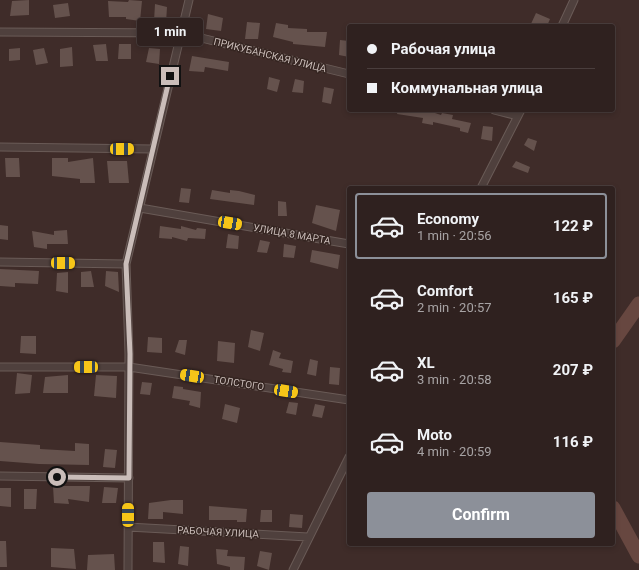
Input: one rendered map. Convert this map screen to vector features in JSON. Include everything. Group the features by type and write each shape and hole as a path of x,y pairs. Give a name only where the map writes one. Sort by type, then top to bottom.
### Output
{"street":[{"path":"128,570 130,367 126,264 189,0"},
{"path":"563,24 574,0"},
{"name":"ПРИКУБАНСКАЯ УЛИЦА","path":"0,32 181,33 347,74"},
{"path":"482,186 519,113"},
{"path":"0,147 153,149"},
{"name":"УЛИЦА 8 МАРТА","path":"140,208 347,244"},
{"path":"0,262 126,264"},
{"name":"ТОЛСТОГО","path":"0,367 130,367 347,400"},
{"path":"293,570 347,461"},
{"path":"0,476 129,478"},
{"name":"РАБОЧАЯ УЛИЦА","path":"128,527 308,537"}],"building":[{"path":"29,0 29,15 10,16 12,1"},
{"path":"129,0 142,1 140,21 126,19 126,17 109,17 108,1 128,2"},
{"path":"68,3 70,16 55,18 53,5"},
{"path":"155,4 167,7 166,23 154,21"},
{"path":"536,13 550,19 548,24 531,24"},
{"path":"208,14 223,18 221,31 206,29"},
{"path":"247,22 260,23 258,39 245,39"},
{"path":"276,23 288,25 288,28 307,29 307,32 327,32 325,47 293,44 293,42 273,37"},
{"path":"340,40 347,41 347,57 339,55"},
{"path":"106,44 108,61 96,61 93,45"},
{"path":"119,44 131,44 131,59 118,59"},
{"path":"72,47 73,66 60,67 60,49"},
{"path":"20,48 20,60 9,61 9,49"},
{"path":"44,48 48,63 36,65 33,50"},
{"path":"149,48 160,49 159,64 146,62"},
{"path":"192,56 229,62 228,71 205,67 204,72 189,71"},
{"path":"269,77 280,80 277,92 267,89"},
{"path":"295,79 304,81 303,93 292,92"},
{"path":"324,87 334,89 331,104 322,102"},
{"path":"398,112 432,112 441,115 442,113 453,115 452,119 471,123 468,133 460,131 460,128 433,122 433,125 422,123 423,118 397,114"},
{"path":"483,126 493,127 492,141 481,139"},
{"path":"528,138 537,141 534,151 524,145"},
{"path":"5,158 19,158 20,177 6,177"},
{"path":"52,158 68,158 68,162 93,158 95,183 80,183 80,179 52,176"},
{"path":"107,161 127,161 129,183 109,183"},
{"path":"516,161 530,167 528,173 512,167"},
{"path":"181,188 191,189 189,203 179,202"},
{"path":"212,190 230,193 230,190 239,191 255,195 254,205 210,199"},
{"path":"278,201 286,202 287,216 278,216"},
{"path":"316,205 340,210 336,231 312,223"},
{"path":"0,225 8,226 8,240 0,239"},
{"path":"160,226 181,229 181,226 196,230 197,228 206,229 205,239 188,238 187,241 172,237 172,239 159,238"},
{"path":"67,230 68,244 47,244 47,249 34,247 32,231 54,235 54,231"},
{"path":"228,234 239,236 238,249 226,248"},
{"path":"260,240 270,242 267,253 257,252"},
{"path":"284,244 296,246 294,258 283,257"},
{"path":"312,250 340,255 338,269 310,262"},
{"path":"0,269 39,271 38,284 15,283 15,287 0,286"},
{"path":"91,271 94,287 81,287 81,272"},
{"path":"106,271 118,272 119,292 105,286"},
{"path":"68,272 68,293 56,291 57,273"},
{"path":"251,330 264,333 260,351 248,347"},
{"path":"21,336 36,336 36,354 20,353"},
{"path":"148,337 162,338 162,353 147,352"},
{"path":"179,340 187,340 185,355 175,352"},
{"path":"218,341 235,343 234,363 217,361"},
{"path":"273,350 281,353 279,358 293,361 291,373 282,372 283,369 269,365"},
{"path":"310,359 318,361 316,376 307,374"},
{"path":"330,367 340,368 339,385 329,384"},
{"path":"17,373 32,375 30,393 15,394"},
{"path":"68,375 68,393 43,393 45,377"},
{"path":"96,375 117,376 116,398 94,396"},
{"path":"142,382 152,383 150,395 140,394"},
{"path":"174,386 201,392 200,408 189,405 190,401 172,398"},
{"path":"289,402 298,403 296,415 286,413"},
{"path":"225,404 240,408 237,423 222,419"},
{"path":"315,404 325,406 322,418 312,416"},
{"path":"0,442 40,445 40,449 75,451 75,443 89,444 89,465 39,464 0,461"},
{"path":"105,449 117,450 115,468 103,467"},
{"path":"53,486 90,486 89,502 68,499 69,504 54,503"},
{"path":"104,487 118,488 116,503 102,503"},
{"path":"0,488 11,488 11,507 0,506"},
{"path":"24,489 37,489 36,509 24,509"},
{"path":"183,500 183,514 163,512 163,519 148,519 149,503"},
{"path":"209,506 247,509 246,522 237,522 237,520 209,520"},
{"path":"261,510 272,510 272,522 260,522"},
{"path":"290,514 303,515 302,528 289,527"},
{"path":"0,541 6,541 7,567 0,567"},
{"path":"153,542 164,542 165,563 153,562"},
{"path":"180,546 189,547 188,566 178,564"},
{"path":"51,548 74,549 76,569 51,567"},
{"path":"216,549 228,550 227,556 245,557 244,570 230,570 230,567 217,564"},
{"path":"260,551 272,553 269,570 257,566"},
{"path":"114,554 115,570 87,570 88,555"}],"waterway":[{"path":"615,338 639,304"},
{"path":"615,512 639,556"}],"route":[{"path":"57,477 129,478 130,354 126,264 170,76"}]}
